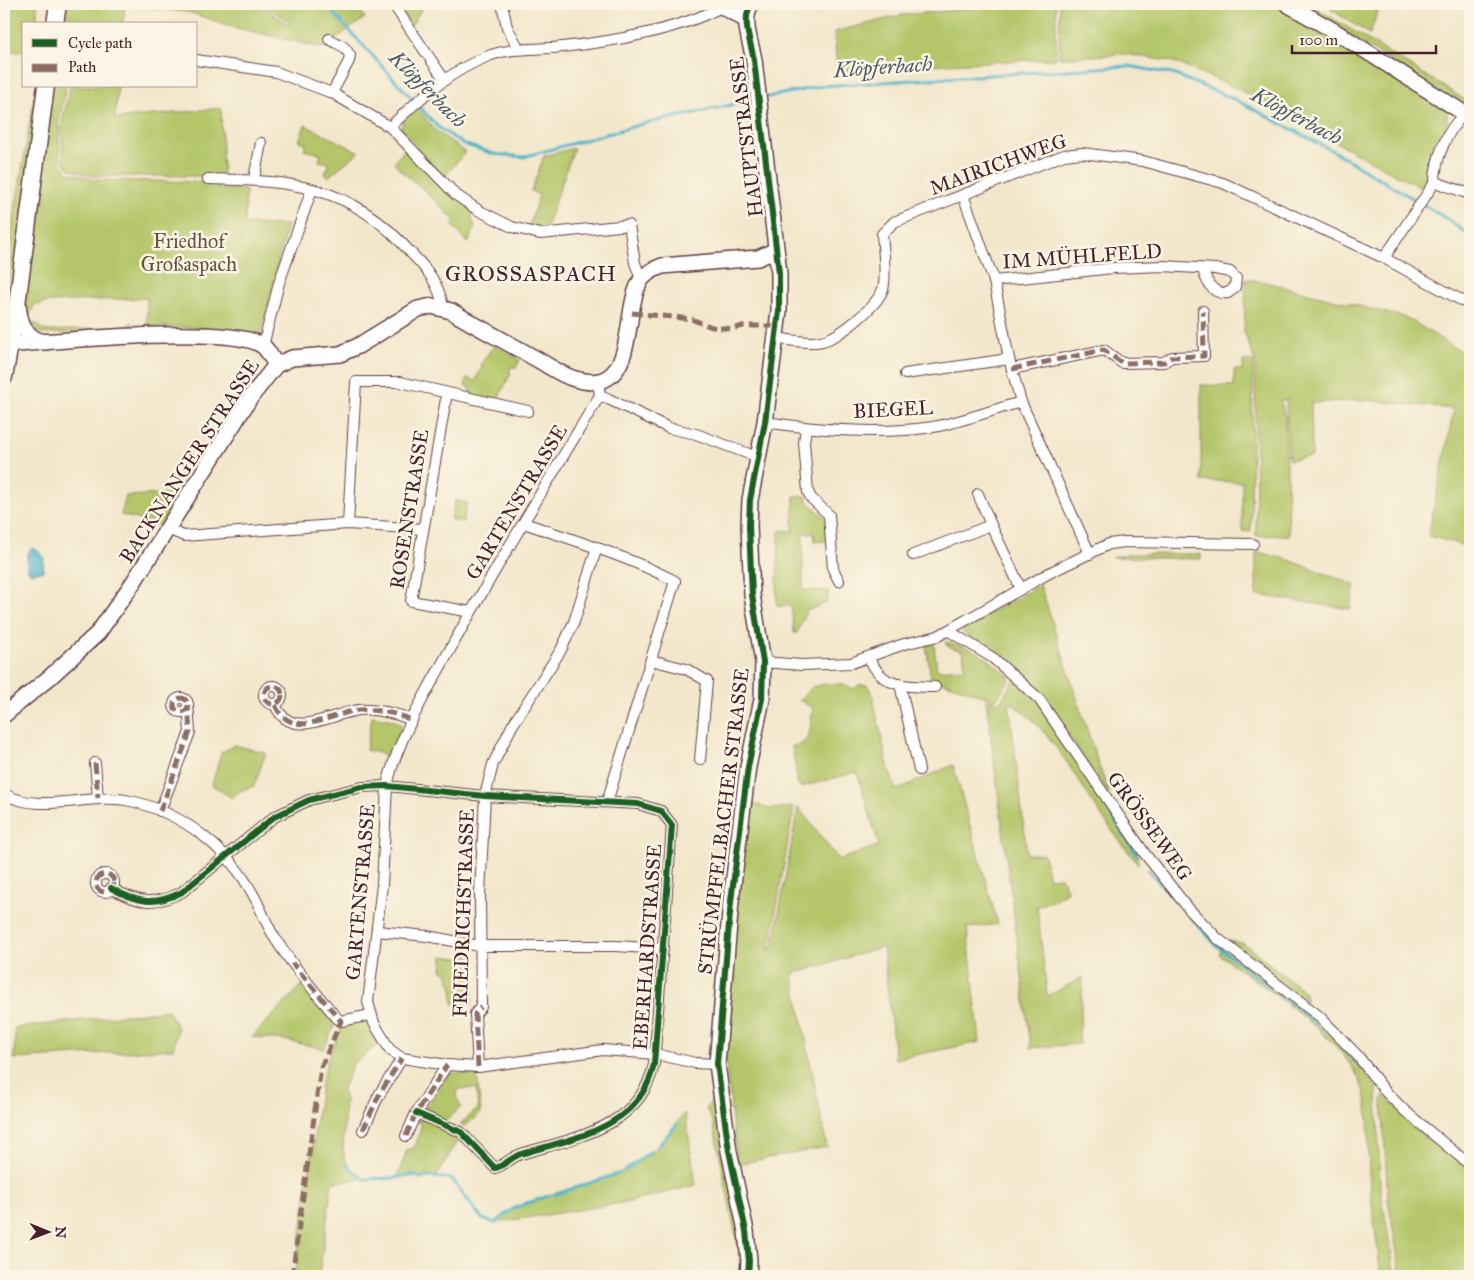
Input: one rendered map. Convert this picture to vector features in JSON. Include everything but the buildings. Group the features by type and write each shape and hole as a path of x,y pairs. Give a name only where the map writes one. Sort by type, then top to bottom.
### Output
{"main road":[{"path":"55,22 58,4"},
{"path":"4,376 7,344 18,300 46,88"}],"street":[{"path":"393,4 444,79"},
{"path":"502,4 508,27 519,48"},
{"path":"390,127 444,79 490,56 519,48 535,50 577,46 653,31 697,20 720,5 746,20 751,4"},
{"path":"1287,4 1336,32 1467,116"},
{"name":"HAUPTSTRASSE","path":"746,20 758,101 774,251"},
{"path":"329,39 344,47 350,55 349,61 332,93"},
{"path":"198,60 276,72 332,93 390,127 456,195 478,210 512,227 540,234 629,225 634,263 641,279"},
{"path":"1384,258 1435,182 1435,171 1455,122 1467,116"},
{"path":"254,179 261,143"},
{"name":"MAIRICHWEG","path":"776,338 806,342 824,340 832,337 876,304 884,287 882,234 894,222 1064,155 1082,153 1143,161 1223,183 1384,258 1470,305"},
{"path":"208,179 254,179 312,189 334,195 362,208 391,230 438,286 443,308 572,378 599,388 669,428 696,434 757,457"},
{"path":"1435,182 1470,194"},
{"path":"263,346 280,283 312,189"},
{"path":"963,195 994,281 1009,358 1021,402 1090,554"},
{"path":"599,388 618,368 623,357 628,344 633,303 641,279 651,270 662,266 758,258 774,251"},
{"name":"STRÜMPFELBACHER STRASSE","path":"748,1276 749,1261 746,1230 727,1143 717,1064 731,901 748,767 762,699 763,662 749,565 750,500 776,338 779,294 774,251"},
{"name":"IM MÜHLFELD","path":"994,281 1113,268 1163,266 1204,270"},
{"path":"18,300 20,319 25,330 37,339 48,342"},
{"name":"BACKNANGER STRASSE","path":"4,715 50,677 98,633 250,398 276,364 292,358 340,354 358,346 418,309 432,306 443,308"},
{"path":"1012,369 1104,350 1122,363 1164,362 1172,357 1204,356 1203,311"},
{"path":"7,344 182,334 242,339 263,346 276,364"},
{"path":"905,374 1009,358"},
{"path":"348,524 356,382 400,382 528,412"},
{"name":"GARTENSTRASSE","path":"402,1058 385,1045 370,1015 368,1002 382,884 387,786 390,772 412,720 471,612 524,523 599,388"},
{"name":"ROSENSTRASSE","path":"447,393 410,601 471,612"},
{"name":"BIEGEL","path":"764,422 806,428 859,430 933,427 1021,402"},
{"path":"806,428 804,442 808,492 811,498 828,514 833,569 838,581"},
{"path":"978,494 1021,589"},
{"path":"524,523 597,547 650,568 675,581 606,802"},
{"path":"167,529 184,536 348,524 422,529"},
{"path":"914,555 991,525"},
{"path":"763,662 851,663 904,644 949,631 1021,589 1109,544 1125,542 1253,544"},
{"name":"FRIEDRICHSTRASSE","path":"478,1066 475,1014 481,1007 480,946 485,796 494,764 512,726 561,650 574,622 597,547"},
{"name":"GRÖSSEWEG","path":"949,631 993,658 1039,699 1109,798 1145,854 1189,909 1217,938 1319,1016 1406,1112 1470,1165"},
{"path":"868,658 882,677 900,684 935,686"},
{"path":"651,660 686,669 707,681 700,760"},
{"path":"900,684 919,770"},
{"path":"160,811 190,732 188,705"},
{"path":"276,705 286,719 299,724 360,710 398,714 412,720"},
{"path":"95,763 98,798"},
{"name":"EBERHARDSTRASSE","path":"111,888 139,899 161,902 182,892 224,856 274,818 308,800 362,787 387,786 485,796 638,804 662,811 672,825 655,1054 652,1074 640,1098 620,1118 593,1133 512,1156 498,1168 492,1167 461,1132 416,1113"},
{"path":"4,794 24,802 37,804 98,798 120,799 174,816 197,830 239,872 286,956 337,1018 341,1021 347,1021 370,1015"},
{"path":"377,931 427,936 480,946 616,946 663,949"},
{"path":"363,1130 379,1095 402,1058 446,1065 478,1066 603,1050 655,1054 695,1062 717,1064"},
{"path":"406,1136 416,1113 446,1065"}],"green space":[{"path":"4,4 37,4 37,22 22,22 22,52 4,51"},
{"path":"64,4 125,4 123,22 61,22"},
{"path":"127,4 258,4 289,25 290,22 262,4 356,4 365,18 323,48 233,27 188,12 127,6"},
{"path":"397,4 423,4 424,5 411,26"},
{"path":"1021,4 1056,4 1056,59 903,66 837,72 834,32 902,15"},
{"path":"1060,4 1277,4 1331,35 1445,107 1447,115 1446,125 1440,148 1421,188 1236,88 1174,62 1125,54 1059,58"},
{"path":"1299,4 1310,4 1470,103 1470,111"},
{"path":"1332,4 1380,4 1370,34 1331,10"},
{"path":"36,88 41,88 7,325 4,325 4,275"},
{"name":"Friedhof Großaspach","path":"52,88 66,88 58,126 61,163 68,172 96,180 218,182 218,189 246,190 245,224 287,225 261,335 185,327 147,327 147,298 53,302 34,305 29,317 32,323 39,325 40,328 46,331 128,327 130,323 133,323 132,330 44,334 36,332 29,326 25,314 27,275"},
{"path":"70,88 118,88 115,119 221,108 223,176 91,176 70,169 64,162 61,127"},
{"path":"417,107 434,129 465,152 443,179 401,128 403,121"},
{"path":"305,125 359,152 328,177 325,174 329,163 319,161 321,154 304,150 306,143 299,141"},
{"path":"407,147 474,211 471,217 475,227 468,243 452,225 455,221 423,189 400,170 394,162"},
{"path":"574,148 546,228 540,231 528,229 539,195 531,191 544,156"},
{"path":"1246,279 1265,282 1407,318 1470,357 1470,547 1428,536 1454,409 1365,400 1311,403 1312,456 1289,460 1286,404 1288,400 1279,401 1282,404 1285,418 1289,535 1256,536 1255,361 1244,331"},
{"path":"494,345 520,360 516,368 512,366 509,372 511,373 496,403 468,395 471,389 465,386 467,378 475,381 483,365 481,364"},
{"path":"1243,361 1253,361 1251,531 1242,531 1242,482 1201,481 1201,385 1234,386 1234,370 1243,370"},
{"path":"184,493 163,526 121,515 126,496"},
{"path":"794,496 806,496 808,502 827,519 828,541 815,542 814,533 803,533 803,590 828,591 827,603 807,610 797,633 794,633 791,606 777,606 779,532 782,530 793,531"},
{"path":"455,500 467,503 463,522 451,520"},
{"path":"1259,552 1289,560 1355,585 1350,609 1256,595 1256,554"},
{"path":"1133,554 1201,554 1201,559 1112,557"},
{"path":"1040,585 1110,795 1041,696 963,632 962,629"},
{"path":"945,642 974,650 1010,678 996,700 931,678 926,645 934,644 937,670 965,668 963,651 947,646"},
{"path":"1014,680 1038,701 1106,799 1137,851 1138,864 1107,824 1062,755 1038,726 1009,702 1027,854 1044,854 1049,878 1061,877 1068,891 1052,901 1037,906 1047,993 1048,996 1083,977 1079,1044 1031,1048 986,699 999,703"},
{"path":"825,684 842,684 854,689 859,685 867,685 871,689 888,766 896,790 953,765 998,924 967,928 980,1042 895,1059 883,947 793,974 827,1147 737,1164 723,1035 746,801 770,809 794,807 769,951 773,946 798,807 839,860 879,845 857,772 801,787 798,785 792,746 799,745 807,738 813,708 799,700 812,687"},
{"path":"372,716 393,720 401,724 400,735 390,756 366,750"},
{"path":"234,745 266,753 254,786 240,791 232,798 212,785 221,753"},
{"path":"1227,941 1243,943 1305,992 1306,1001"},
{"path":"1220,946 1315,1018 1352,1056 1377,1088 1380,1184 1395,1276 1381,1276 1369,1175 1368,1113 1363,1089 1358,1077 1347,1060 1332,1043 1296,1011 1220,955"},
{"path":"466,954 473,959 472,1004 453,1004 452,985 446,971 442,971 443,956 459,958"},
{"path":"304,983 336,1022 324,1049 284,1040 252,1037"},
{"path":"168,1010 178,1029 173,1049 14,1059 15,1028"},
{"path":"363,1020 380,1043 353,1064 342,1091 345,1100 343,1149 345,1160 361,1179 332,1183 319,1276 295,1276 321,1084 327,1061 343,1024 348,1026"},
{"path":"450,1073 477,1074 481,1113 465,1126 460,1124 478,1109 476,1088 459,1089 456,1096 461,1107 446,1121 426,1113 425,1108"},
{"path":"714,1083 741,1233 743,1276 739,1276 740,1258 713,1122 706,1109 711,1103"},
{"path":"1384,1096 1470,1170 1470,1263 1458,1276 1401,1276 1388,1200 1382,1099"},
{"path":"685,1113 696,1185 629,1202 494,1223 524,1203 622,1172 657,1147"},
{"path":"421,1119 460,1136 437,1176 397,1177 407,1150 415,1147 422,1124 416,1121"}],"water":[{"path":"32,548 37,550 44,558 43,571 32,573 27,570 27,554"}],"waterway":[{"name":"Klöpferbach","path":"325,4 438,127 463,144 494,154 523,157 643,124 754,100"},
{"name":"Klöpferbach","path":"763,98 822,86 1128,66 1173,74 1234,99 1335,152 1447,219 1470,236"},
{"path":"1094,788 1137,855"},
{"path":"1148,870 1216,945 1327,1031"},
{"path":"1341,1046 1360,1067"},
{"path":"1404,1116 1447,1152"},
{"path":"658,1146 677,1124"},
{"path":"624,1171 652,1151"},
{"path":"346,1165 364,1179 395,1178 412,1174 420,1178 452,1179 482,1219 495,1223 514,1208 548,1196"},
{"path":"554,1195 620,1173"}],"marked path":[{"path":"1012,369 1104,350 1122,363 1164,362 1172,357 1204,356 1203,311"},
{"path":"632,313 691,319 712,327 733,329 743,326 777,326"},
{"path":"269,686 277,686 282,691 282,695 280,702 269,704 264,699 264,691 269,686"},
{"path":"181,698 186,700 188,705 186,710 181,712 176,710 174,705 176,700 181,698"},
{"path":"160,811 190,732 188,705"},
{"path":"275,705 282,716 291,722 302,724 359,710 386,712 412,720"},
{"path":"95,763 98,798"},
{"path":"105,874 111,877 114,883 111,889 105,892 99,889 96,883 99,877 105,874"},
{"path":"292,963 341,1021 321,1067 292,1276"},
{"path":"478,1067 475,1014 481,1007"},
{"path":"363,1130 379,1095 402,1058"},
{"path":"406,1136 416,1113 447,1065"}],"cycle path":[{"path":"748,1276 749,1261 746,1231 729,1151 717,1064 731,901 748,767 762,699 763,662 752,595 749,526 750,500 765,422 779,311 779,273 754,60 747,24 748,11 751,4"},
{"path":"111,888 129,897 146,901 155,901 182,892 274,817 309,800 362,787 387,786 485,796 638,804 661,811 672,825 654,1064 647,1086 635,1103 620,1116 602,1127 583,1135 521,1154 495,1168 461,1132 416,1113"}],"district":[{"name":"GROSSASPACH","path":"531,273"}]}
